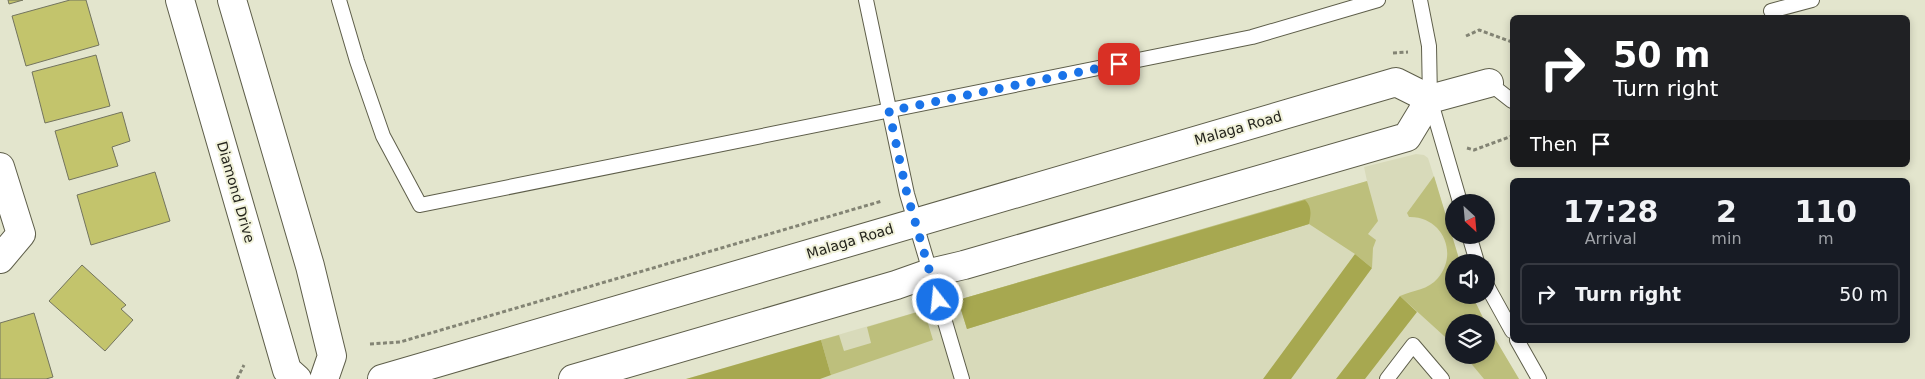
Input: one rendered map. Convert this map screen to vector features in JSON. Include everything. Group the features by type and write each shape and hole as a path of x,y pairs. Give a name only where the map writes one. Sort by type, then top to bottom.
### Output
{"street":[{"name":"Diamond Drive","path":"180,0 287,370 297,379"},
{"path":"232,0 310,266 332,356 324,379"},
{"name":"Malaga Road","path":"382,379 1396,82 1430,99"},
{"path":"572,379 896,285 930,273 964,265 1407,137 1430,99 1489,83"},
{"path":"0,167 21,234 0,259"}],"lane":[{"path":"339,0 357,61 383,136 420,205 1252,37 1378,0"},
{"path":"866,0 907,194 962,379"},
{"path":"1420,0 1429,46 1430,99 1458,194"},
{"path":"1772,10 1812,0"},
{"path":"1489,83 1510,99"},
{"path":"1495,300 1510,327"},
{"path":"1519,343 1539,379"},
{"path":"1387,379 1413,345 1442,379"}],"path":[{"path":"1466,36 1480,30 1510,41"},
{"path":"1467,148 1474,150 1510,137"},
{"path":"370,344 400,342 886,200"},
{"path":"236,379 244,365"}],"shaded area":[{"path":"1416,154 1424,155 1428,158 1445,213 1445,244 1454,244 1458,254 1445,254 1445,304 1476,304 1481,314 1445,314 1445,364 1495,364 1495,339 1519,379 686,379 1367,181 1364,167"},
{"path":"1305,200 1309,205 1310,211 1309,224 967,329 958,300"},
{"path":"1355,254 1372,268 1291,379 1263,379"},
{"path":"1400,296 1417,312 1365,379 1336,379"},
{"path":"821,340 831,375 820,379 686,379"}],"green space":[{"path":"1434,176 1445,212 1445,241 1438,229 1430,223 1421,218 1409,217 1407,213"},
{"path":"1367,181 1378,221 1368,234 1376,240 1373,248 1372,268 1355,254 1309,224 967,329 958,300"},
{"path":"1446,244 1455,244 1458,254 1447,254"},
{"path":"1445,265 1445,304 1476,304 1481,314 1445,314 1445,337 1400,296 1430,285 1438,278"},
{"path":"924,310 933,340 831,375 821,340 839,335 844,351 871,343 867,327"},
{"path":"1495,339 1519,379 1484,379 1472,364 1495,364"}],"building":[{"path":"8,0 23,0 9,4"},
{"path":"70,0 86,0 99,45 26,66 12,16"},
{"path":"96,55 110,106 45,123 32,72"},
{"path":"122,112 130,141 112,147 118,166 69,180 55,131"},
{"path":"155,172 170,221 91,245 77,195"},
{"path":"82,265 126,305 121,309 133,320 105,351 49,301"},
{"path":"34,313 53,377 46,379 0,379 0,323"}],"route":[{"path":"938,300 907,194 889,111 1119,64"}]}
